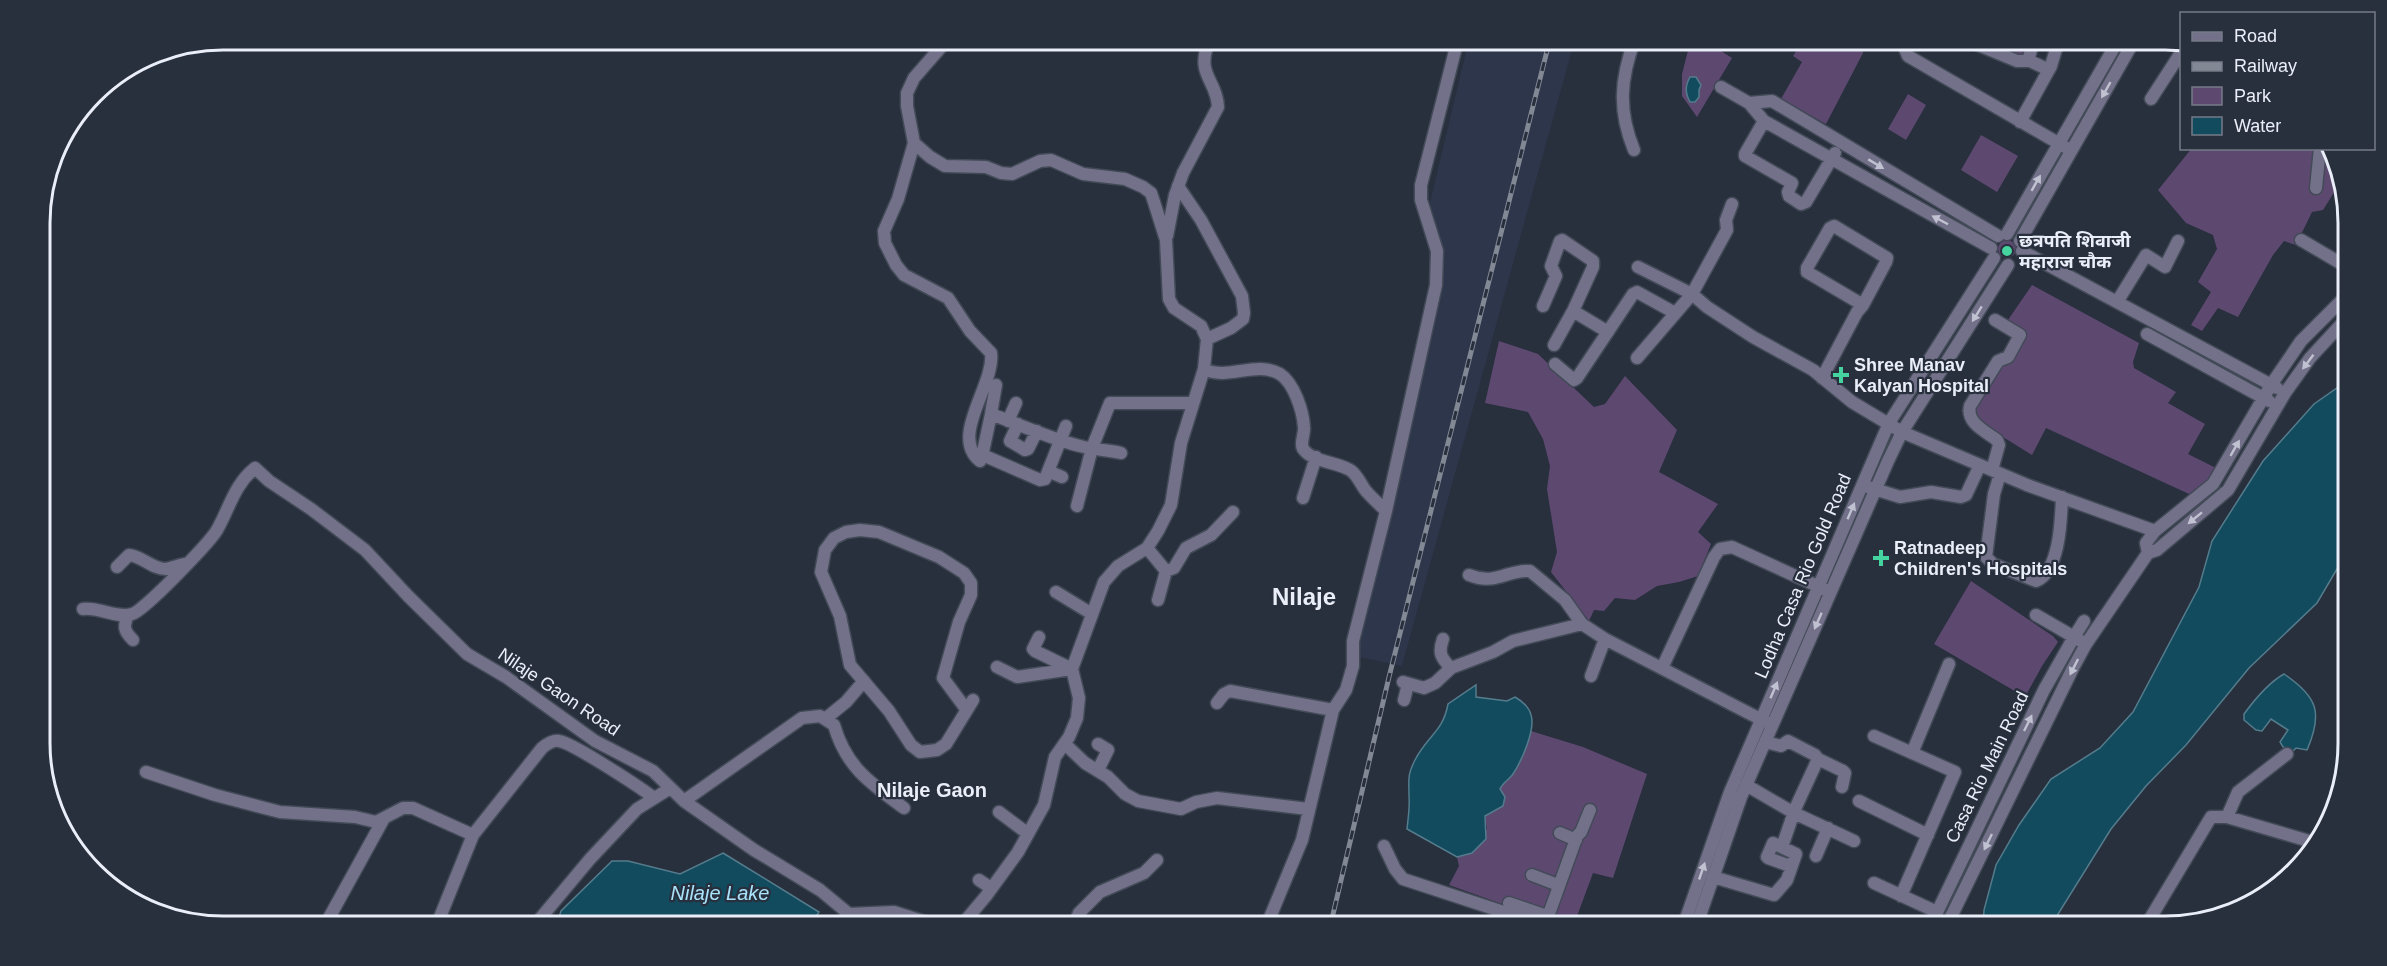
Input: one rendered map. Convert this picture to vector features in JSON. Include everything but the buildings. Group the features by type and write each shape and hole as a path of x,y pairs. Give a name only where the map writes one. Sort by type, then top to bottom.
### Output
{"street":[{"path":"938,50 914,78 907,93 907,106 914,143 898,199 884,231 885,243 904,275 948,297 970,331 991,353 990,367 970,430 971,454 980,461"},
{"path":"1166,240 1182,172 1218,107 1217,99 1206,75 1207,50"},
{"path":"1271,916 1302,840 1333,710 1346,690 1353,666 1353,641 1386,511 1436,285 1437,251 1421,200 1421,185 1455,50"},
{"path":"1631,50 1624,72 1622,100 1625,127 1634,150"},
{"path":"1905,50 1908,56 2071,151"},
{"path":"1997,50 2017,61 2028,60 2049,70"},
{"path":"2028,60 2031,50"},
{"path":"2020,122 2049,70 2055,50"},
{"name":"Lodha Casa Rio Gold Road","path":"1700,916 1746,785 1765,742 1767,723 1818,587 1889,423 2113,50"},
{"name":"Lodha Casa Rio Gold Road","path":"1687,916 1730,792 1767,723 1831,592 1902,432 2008,265 2016,262 2021,246 2071,151 2129,50"},
{"path":"2151,99 2180,53"},
{"path":"1722,87 1749,103 1764,121 1993,253 2001,264 2008,265"},
{"path":"1749,103 1772,101 1915,188 2003,235 2014,235 2021,246 2117,302 2285,393"},
{"path":"1764,121 1745,156 1792,183 1788,192 1789,196 1802,204 1806,202 1840,143"},
{"path":"1795,138 1804,121"},
{"path":"914,143 945,166 986,167 1001,173 1012,174 1041,161 1051,160 1083,174 1135,182 1151,194 1166,240 1169,299 1174,308 1201,326 1207,339 1204,369 1181,443 1171,505 1147,548 1112,572 1104,582 1072,669 1079,698 1077,718 1065,744 1055,757 1044,805 1018,852 969,916"},
{"path":"2316,188 2320,150"},
{"path":"1178,186 1201,220 1242,296 1243,319 1231,328 1207,339"},
{"path":"1906,202 1915,188"},
{"path":"1636,358 1692,294 1727,230 1726,220 1732,204"},
{"path":"1822,378 1857,312 1863,305 1887,258 1834,226 1830,228 1807,268 1808,272 1863,305"},
{"path":"1543,306 1556,276 1551,266 1560,241 1563,240 1593,261 1593,267 1554,345"},
{"path":"2301,240 2338,262"},
{"path":"2117,302 2146,255 2165,267 2178,241"},
{"path":"1638,267 1692,294 1707,308 1753,337 1813,370 1852,402 1902,432 1991,470 2155,531 2213,484 2263,398 2301,341 2338,305"},
{"path":"1555,364 1574,380 1577,378 1633,294 1637,292 1675,314"},
{"path":"1573,311 1608,332"},
{"path":"1995,320 2020,335 2008,357 1998,361 1968,413 1970,419 1997,440 1999,445 1991,470 1994,494 1986,557 1993,564 2036,581 2043,578 2049,571 2059,536 2062,497"},
{"name":"Casa Rio Main Road","path":"1951,916 2086,644 2148,553 2157,550 2228,490 2285,393 2310,358 2338,328"},
{"path":"2147,334 2278,406"},
{"path":"1204,369 1218,375 1259,369 1280,374 1287,381 1297,401 1304,429 1302,445 1304,450 1353,472 1365,489 1386,511"},
{"path":"996,385 982,452 985,456 1040,480 1045,479 1066,426"},
{"path":"1016,403 1010,441 1025,450 1028,449 1037,431"},
{"path":"1077,506 1110,403 1193,404"},
{"path":"991,414 1061,439 1121,453"},
{"path":"1096,448 1106,429"},
{"path":"1303,498 1316,457"},
{"name":"Nilaje Gaon Road","path":"187,563 211,539 233,492 255,468 269,482 311,509 366,550 408,596 467,654 506,677 592,739 653,771 669,789 684,801 754,850 820,890 849,914"},
{"path":"1862,485 1875,491 1900,497 1931,492 1961,497 1966,495 1991,470"},
{"path":"1048,471 1062,477"},
{"path":"1166,571 1174,568 1186,548 1212,535 1233,512"},
{"path":"860,530 879,532 939,557 964,573 971,583 971,595 959,622 953,650 944,672 944,678 970,705 946,744 937,750 920,752 911,745 889,711 864,681 850,665 840,616 821,572 825,550 834,538 846,532 860,530"},
{"name":"Casa Rio Main Road","path":"2148,553 2146,543 2155,531"},
{"path":"1147,548 1166,571"},
{"path":"1662,668 1714,557 1720,549 1732,548 1831,592"},
{"path":"117,567 129,555 164,569 187,563"},
{"path":"83,609 95,608 122,616 139,612 187,563"},
{"path":"1469,575 1480,580 1500,578 1524,570 1530,571 1565,600 1582,624 1605,639 1767,723"},
{"path":"1158,600 1166,571"},
{"path":"1056,592 1092,614"},
{"path":"128,615 124,630 134,640"},
{"path":"2036,615 2086,644"},
{"name":"Casa Rio Main Road","path":"1935,916 2044,690 2084,621"},
{"path":"1404,700 1406,683 1424,688 1435,683 1451,668 1528,635 1582,624"},
{"path":"1039,637 1035,651 1072,669"},
{"path":"1443,639 1440,655 1451,668"},
{"path":"1591,676 1605,639"},
{"path":"1912,753 1949,664"},
{"path":"997,666 1017,677 1072,669"},
{"path":"825,719 846,702 864,681"},
{"path":"1217,703 1224,694 1230,691 1333,710"},
{"path":"684,801 802,718 820,716 834,725 840,747 868,782 904,808"},
{"path":"1874,736 1955,772 1901,896"},
{"path":"581,752 592,739"},
{"path":"440,916 473,835 542,748 550,742 559,740 654,798"},
{"path":"1765,742 1781,746 1788,741 1843,771 1845,773 1842,787"},
{"path":"1065,744 1085,763 1098,770 1131,798 1181,809 1196,802 1217,798 1308,809"},
{"path":"1098,744 1108,750 1098,770"},
{"path":"2014,753 2028,760"},
{"path":"2227,817 2238,792 2287,754"},
{"path":"1782,847 1818,759"},
{"path":"146,772 215,795 300,815 355,817 376,822 403,808 413,808 473,835"},
{"path":"1746,785 1794,813 1854,841"},
{"path":"542,916 590,859 637,809 669,789"},
{"path":"1859,801 1928,835"},
{"path":"1549,916 1558,885 1590,810"},
{"path":"999,812 1027,833"},
{"path":"2152,916 2211,817 2227,817 2307,840"},
{"path":"330,916 383,820"},
{"path":"1816,856 1828,828"},
{"path":"1560,833 1576,840"},
{"path":"1713,877 1774,896 1787,880 1796,854 1773,843 1767,856 1790,867"},
{"path":"1384,846 1395,869 1403,879 1524,916"},
{"path":"1078,916 1100,892 1144,873 1157,860"},
{"path":"1532,875 1558,885"},
{"path":"980,880 991,888"},
{"path":"1874,883 1937,912"},
{"path":"1509,903 1534,916"},
{"path":"849,914 894,912 907,916"}],"shaded area":[{"path":"1466,50 1572,50 1402,666 1354,656 1442,279 1430,202"}],"green space":[{"path":"1688,50 1719,50 1732,58 1697,117 1682,96 1682,74"},
{"path":"1797,50 1863,50 1826,124 1781,99 1802,62 1793,56"},
{"path":"2003,50 2026,50 2024,55"},
{"path":"1908,94 1926,105 1906,140 1888,129"},
{"path":"1981,135 2018,156 1997,192 1961,170"},
{"path":"2190,150 2321,150 2332,178 2334,192 2323,210 2312,212 2296,245 2284,241 2273,255 2238,317 2218,308 2202,331 2191,325 2211,292 2198,282 2217,249 2213,235 2186,223 2158,190"},
{"path":"2007,240 2013,243 2016,249 2013,255 2007,258 2001,255 1998,249 2001,243"},
{"path":"2032,285 2139,343 2133,362 2134,368 2176,392 2168,403 2205,424 2188,454 2216,468 2211,478 2189,494 2046,428 2032,455 1961,411 1997,354 2010,362 2027,335 2008,320"},
{"path":"1499,341 1538,354 1594,407 1605,404 1625,376 1677,430 1659,472 1718,504 1698,532 1711,544 1698,576 1657,586 1635,600 1615,598 1604,611 1594,610 1589,621 1551,572 1557,552 1547,489 1550,466 1543,439 1528,412 1485,403"},
{"path":"1971,581 2053,636 2058,642 2025,697 1934,644"},
{"path":"1531,731 1583,747 1647,774 1613,878 1593,873 1577,916 1536,916 1449,885 1459,866 1457,857 1472,853 1487,829 1485,816 1503,806 1501,787 1518,767"}],"water":[{"path":"1690,77 1696,77 1701,85 1699,97 1695,102 1690,102 1686,93"},
{"path":"2338,387 2338,567 2317,603 2249,668 2186,745 2146,786 2111,829 2057,916 1984,916 1996,865 2019,825 2051,779 2100,748 2133,712 2199,587 2212,541 2263,461 2314,404"},
{"path":"2284,674 2304,690 2314,707 2315,726 2307,750 2296,748 2293,751 2283,747 2280,742 2288,730 2271,719 2262,731 2256,730 2244,720 2244,714 2257,697"},
{"path":"1476,685 1476,697 1507,701 1515,697 1520,700 1530,712 1532,721 1527,745 1520,762 1500,789 1505,797 1503,806 1485,816 1486,839 1472,853 1457,857 1407,829 1409,778 1412,765 1439,728 1448,704"},
{"name":"Nilaje Lake","path":"723,853 819,912 816,916 559,916 561,911 612,861 628,861 680,874"}],"railway":[{"path":"1333,916 1389,677 1547,50"}],"place":[{"name":"छत्रपति शिवाजी महाराज चौक","path":"2007,251"},
{"name":"Shree Manav Kalyan Hospital","path":"1841,375"},
{"name":"Ratnadeep Children's Hospitals","path":"1881,558"}],"district":[{"name":"Nilaje","path":"1304,597"},
{"name":"Nilaje Gaon","path":"932,790"}]}
